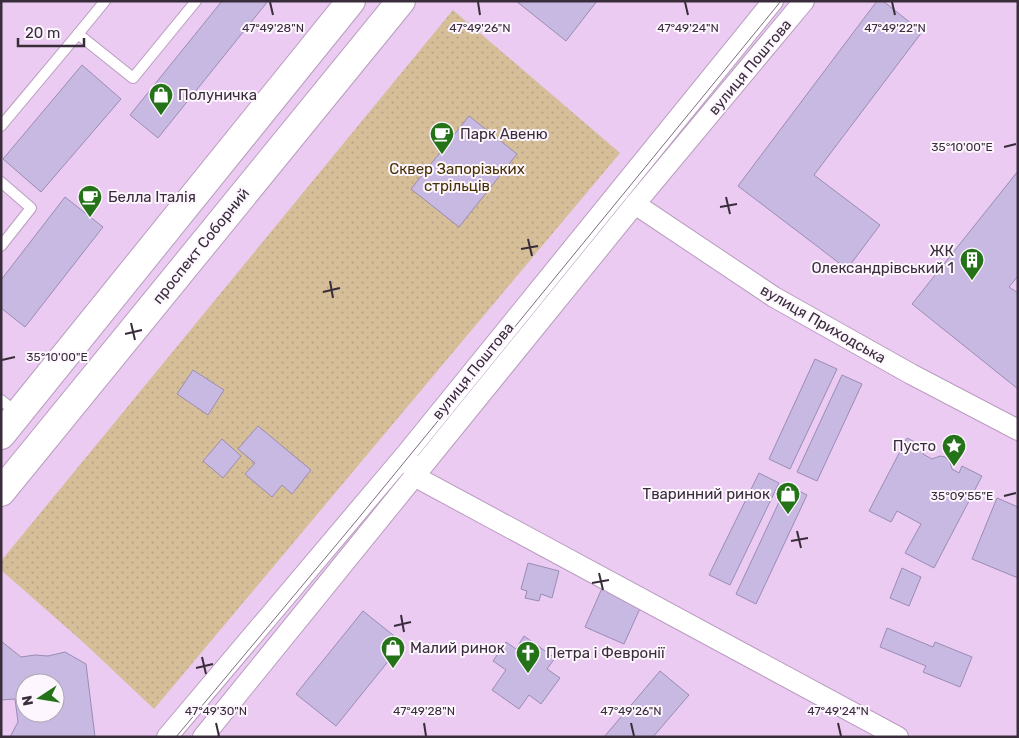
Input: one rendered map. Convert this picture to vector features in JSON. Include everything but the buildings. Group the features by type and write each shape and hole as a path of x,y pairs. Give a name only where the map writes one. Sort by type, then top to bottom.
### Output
{"main road":[{"path":"7,416 351,1"},
{"name":"проспект Соборний","path":"1,492 401,1"}],"street":[{"name":"вулиця Поштова","path":"168,737 406,454 773,1"},
{"name":"вулиця Поштова","path":"202,737 635,204 804,1"},
{"name":"вулиця Приходська","path":"635,204 774,297 911,374 1018,430"},
{"path":"406,454 413,458 414,476 898,737"}],"lane":[{"path":"1,126 105,1"},
{"path":"78,34 133,78 194,2"},
{"path":"1,182 32,208 1,246"}],"green space":[{"name":"Сквер Запорізьких стрільців","path":"453,10 620,153 154,709 83,642 1,570 1,561"}],"tram line":[{"path":"176,737 357,520 781,1"}],"place":[{"name":"Полуничка","path":"161,116"},
{"name":"Парк Авеню","path":"442,155"},
{"name":"Белла Італія","path":"90,218"},
{"name":"ЖК Олександрівський 1","path":"972,281"},
{"name":"Пусто","path":"954,467"},
{"name":"Тваринний ринок","path":"788,515"},
{"name":"Малий ринок","path":"393,669"},
{"name":"Петра і Февронії","path":"528,674"}]}
